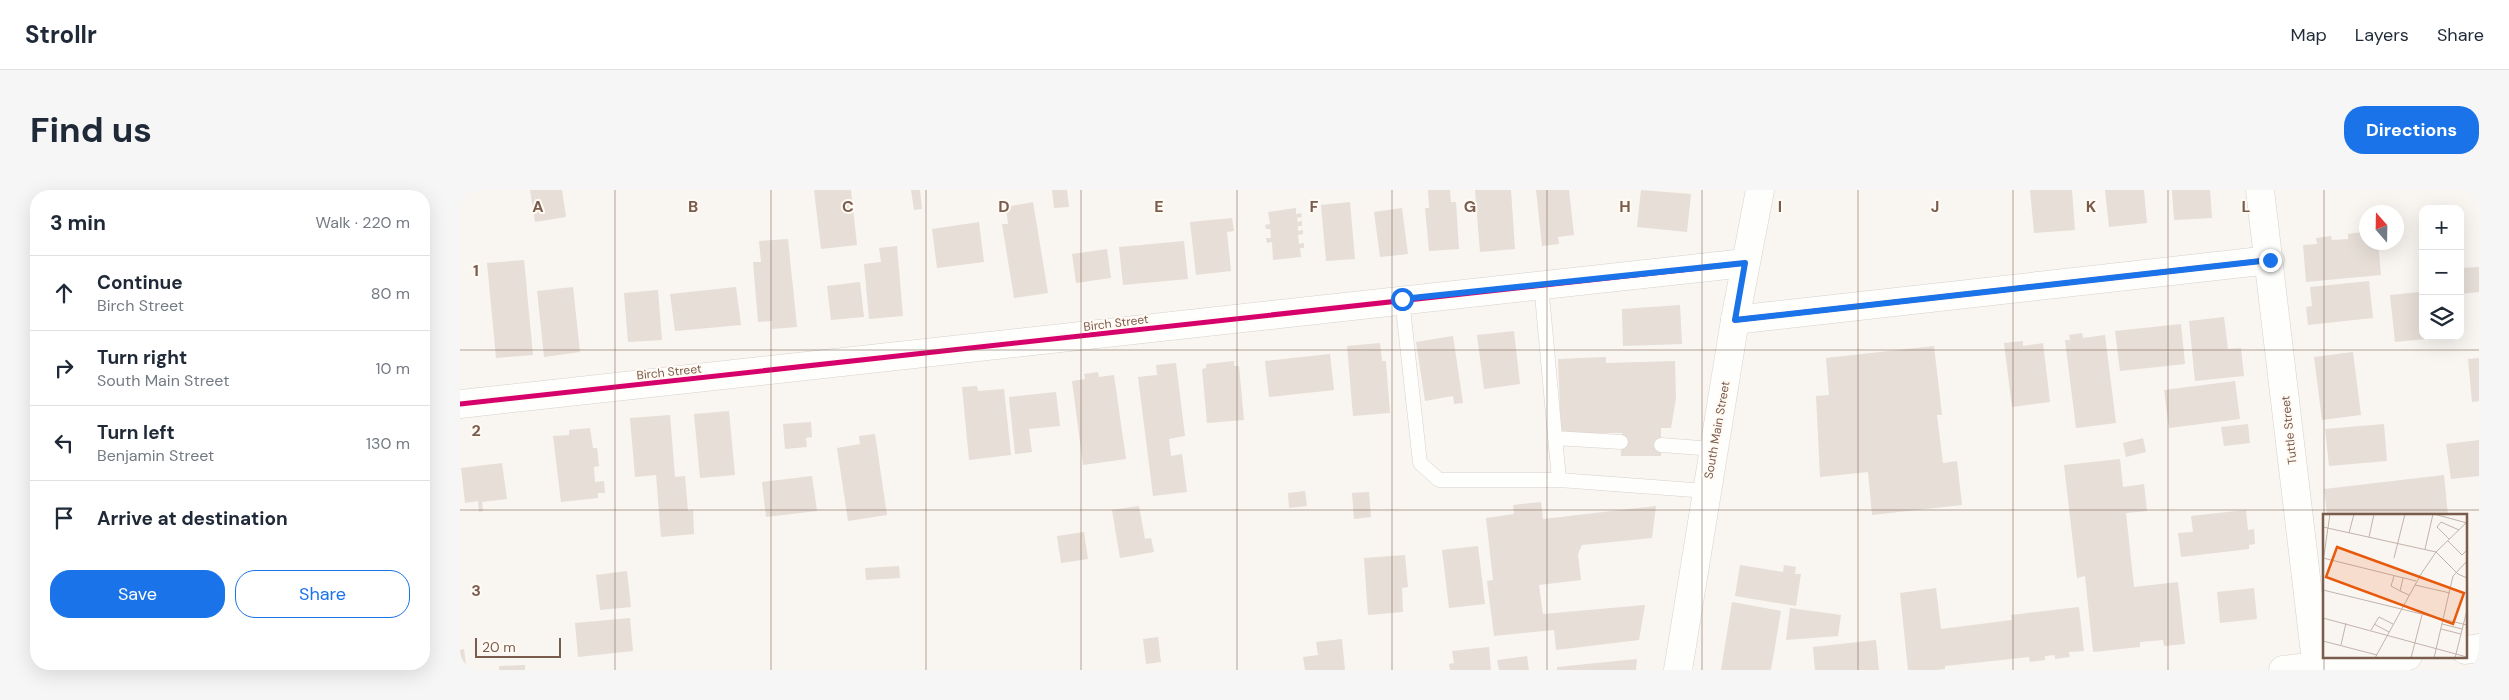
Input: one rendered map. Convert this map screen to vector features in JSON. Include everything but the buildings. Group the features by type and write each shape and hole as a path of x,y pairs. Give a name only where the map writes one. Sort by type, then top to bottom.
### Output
{"street":[{"name":"South Main Street","path":"1678,670 1735,320 1760,190"},
{"name":"Tuttle Street","path":"2260,190 2270,260 2317,668"},
{"path":"1735,320 2270,260"},
{"name":"Birch Street","path":"460,404 1053,340 1402,299 1745,263"},
{"path":"2466,650 2479,648"},
{"path":"2283,670 2317,668 2393,658"}],"lane":[{"path":"1541,284 1559,480"},
{"path":"1402,299 1420,464 1439,480 1559,480 1707,491"},
{"path":"1555,438 1622,442"},
{"path":"1661,445 1714,449"}],"cycle path":[{"path":"1735,320 2270,260"},
{"path":"460,404 1745,263"}],"route":[{"path":"1402,299 1745,263 1735,320 2270,260"}]}
